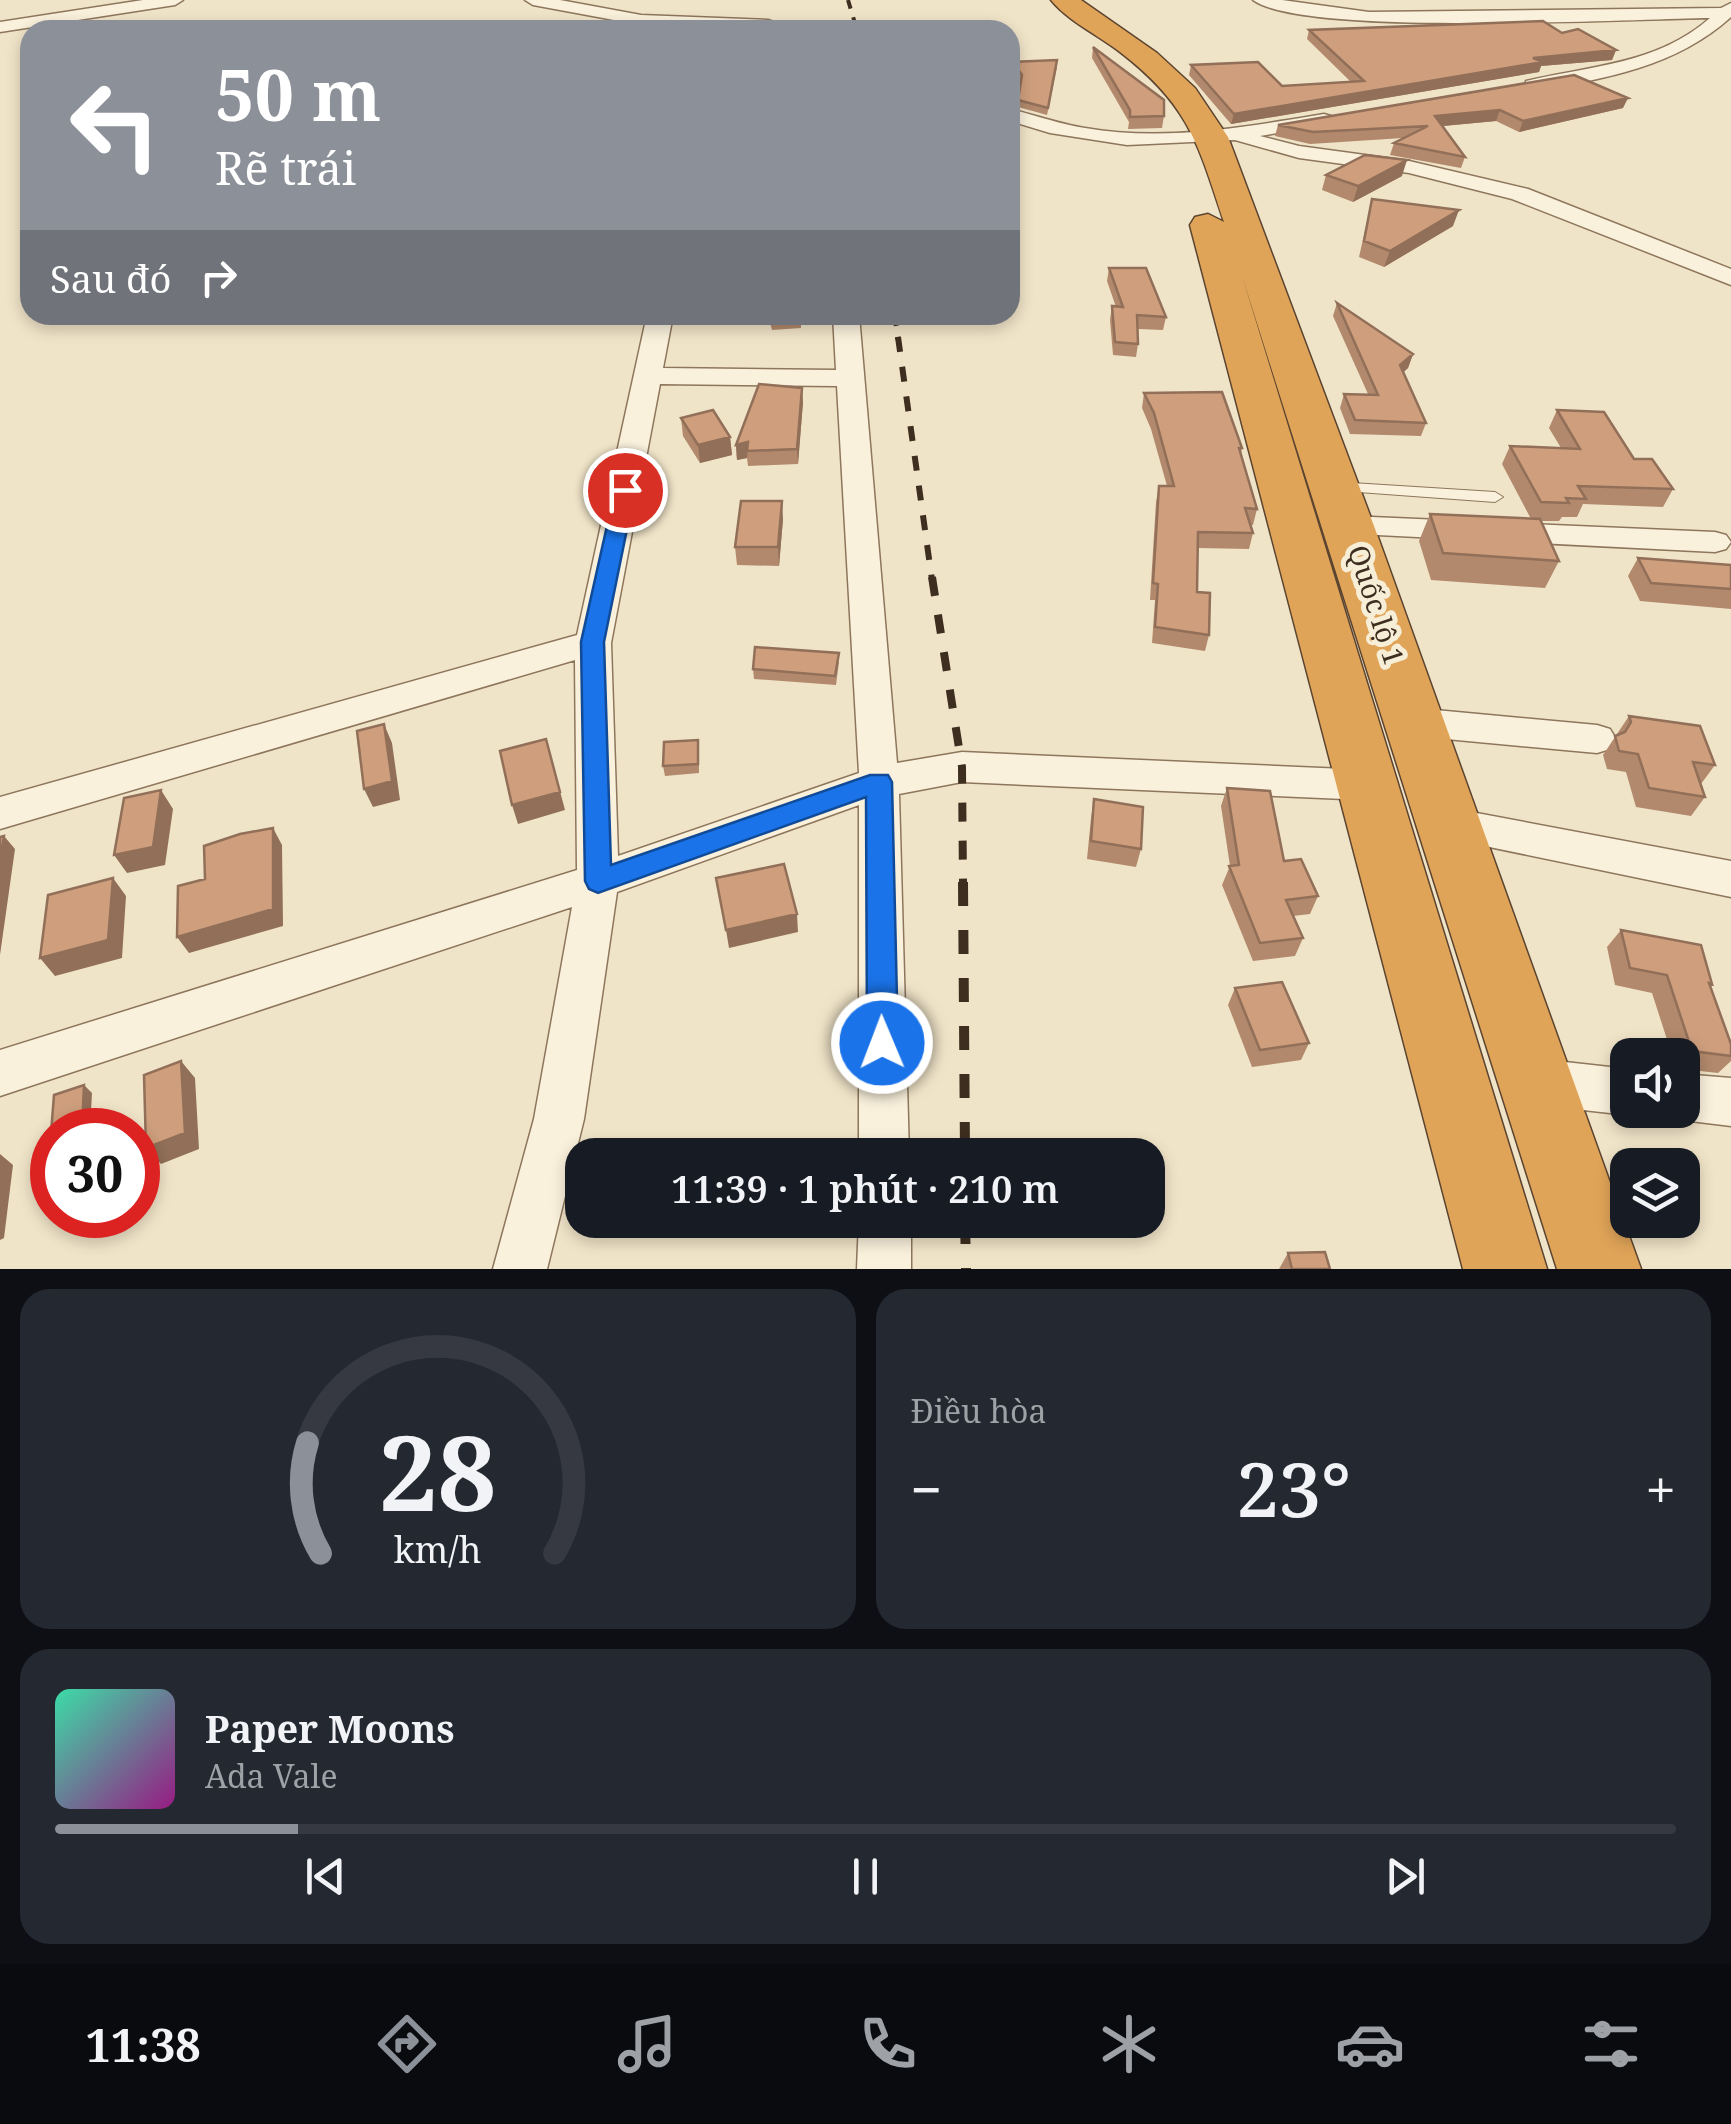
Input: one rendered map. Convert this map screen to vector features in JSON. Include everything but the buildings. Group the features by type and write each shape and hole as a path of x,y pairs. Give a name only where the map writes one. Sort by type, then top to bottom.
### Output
{"highway":[{"name":"Quốc lộ 1","path":"1040,0 1132,67 1167,104 1210,137 1368,786 1505,1269"},
{"name":"Quốc lộ 1","path":"1064,0 1157,66 1190,100 1210,137 1342,506 1599,1269"}],"street":[{"path":"45,20 175,0"},
{"path":"533,0 652,20"},
{"path":"1262,0 1308,11 1370,17 1726,17"},
{"path":"1516,88 1637,65 1688,42 1726,17"},
{"path":"1020,118 1095,139 1210,137 1342,117"},
{"path":"1210,137 1409,167 1520,194 1731,278"},
{"path":"520,1269 559,1120 598,881 593,642 658,325"},
{"path":"847,325 879,782 884,1138"},
{"path":"650,376 850,378"},
{"path":"1342,506 1715,542"},
{"path":"0,813 593,642"},
{"path":"1414,722 1597,739"},
{"path":"0,1073 598,881 879,782 962,767 1368,786"},
{"path":"1450,824 1731,879"},
{"path":"1538,1082 1610,1090"},
{"path":"1700,1099 1731,1102"},
{"path":"884,1269 885,1238"}],"lane":[{"path":"1342,506 1496,496"}],"railway":[{"path":"848,0 854,20"},
{"path":"896,325 898,340"},
{"path":"898,337 932,580"},
{"path":"932,577 962,767 963,884"},
{"path":"963,882 965,1138"},
{"path":"965,1238 966,1269"}],"route":[{"path":"625,490 593,642 598,881 879,782 882,1043"}]}
